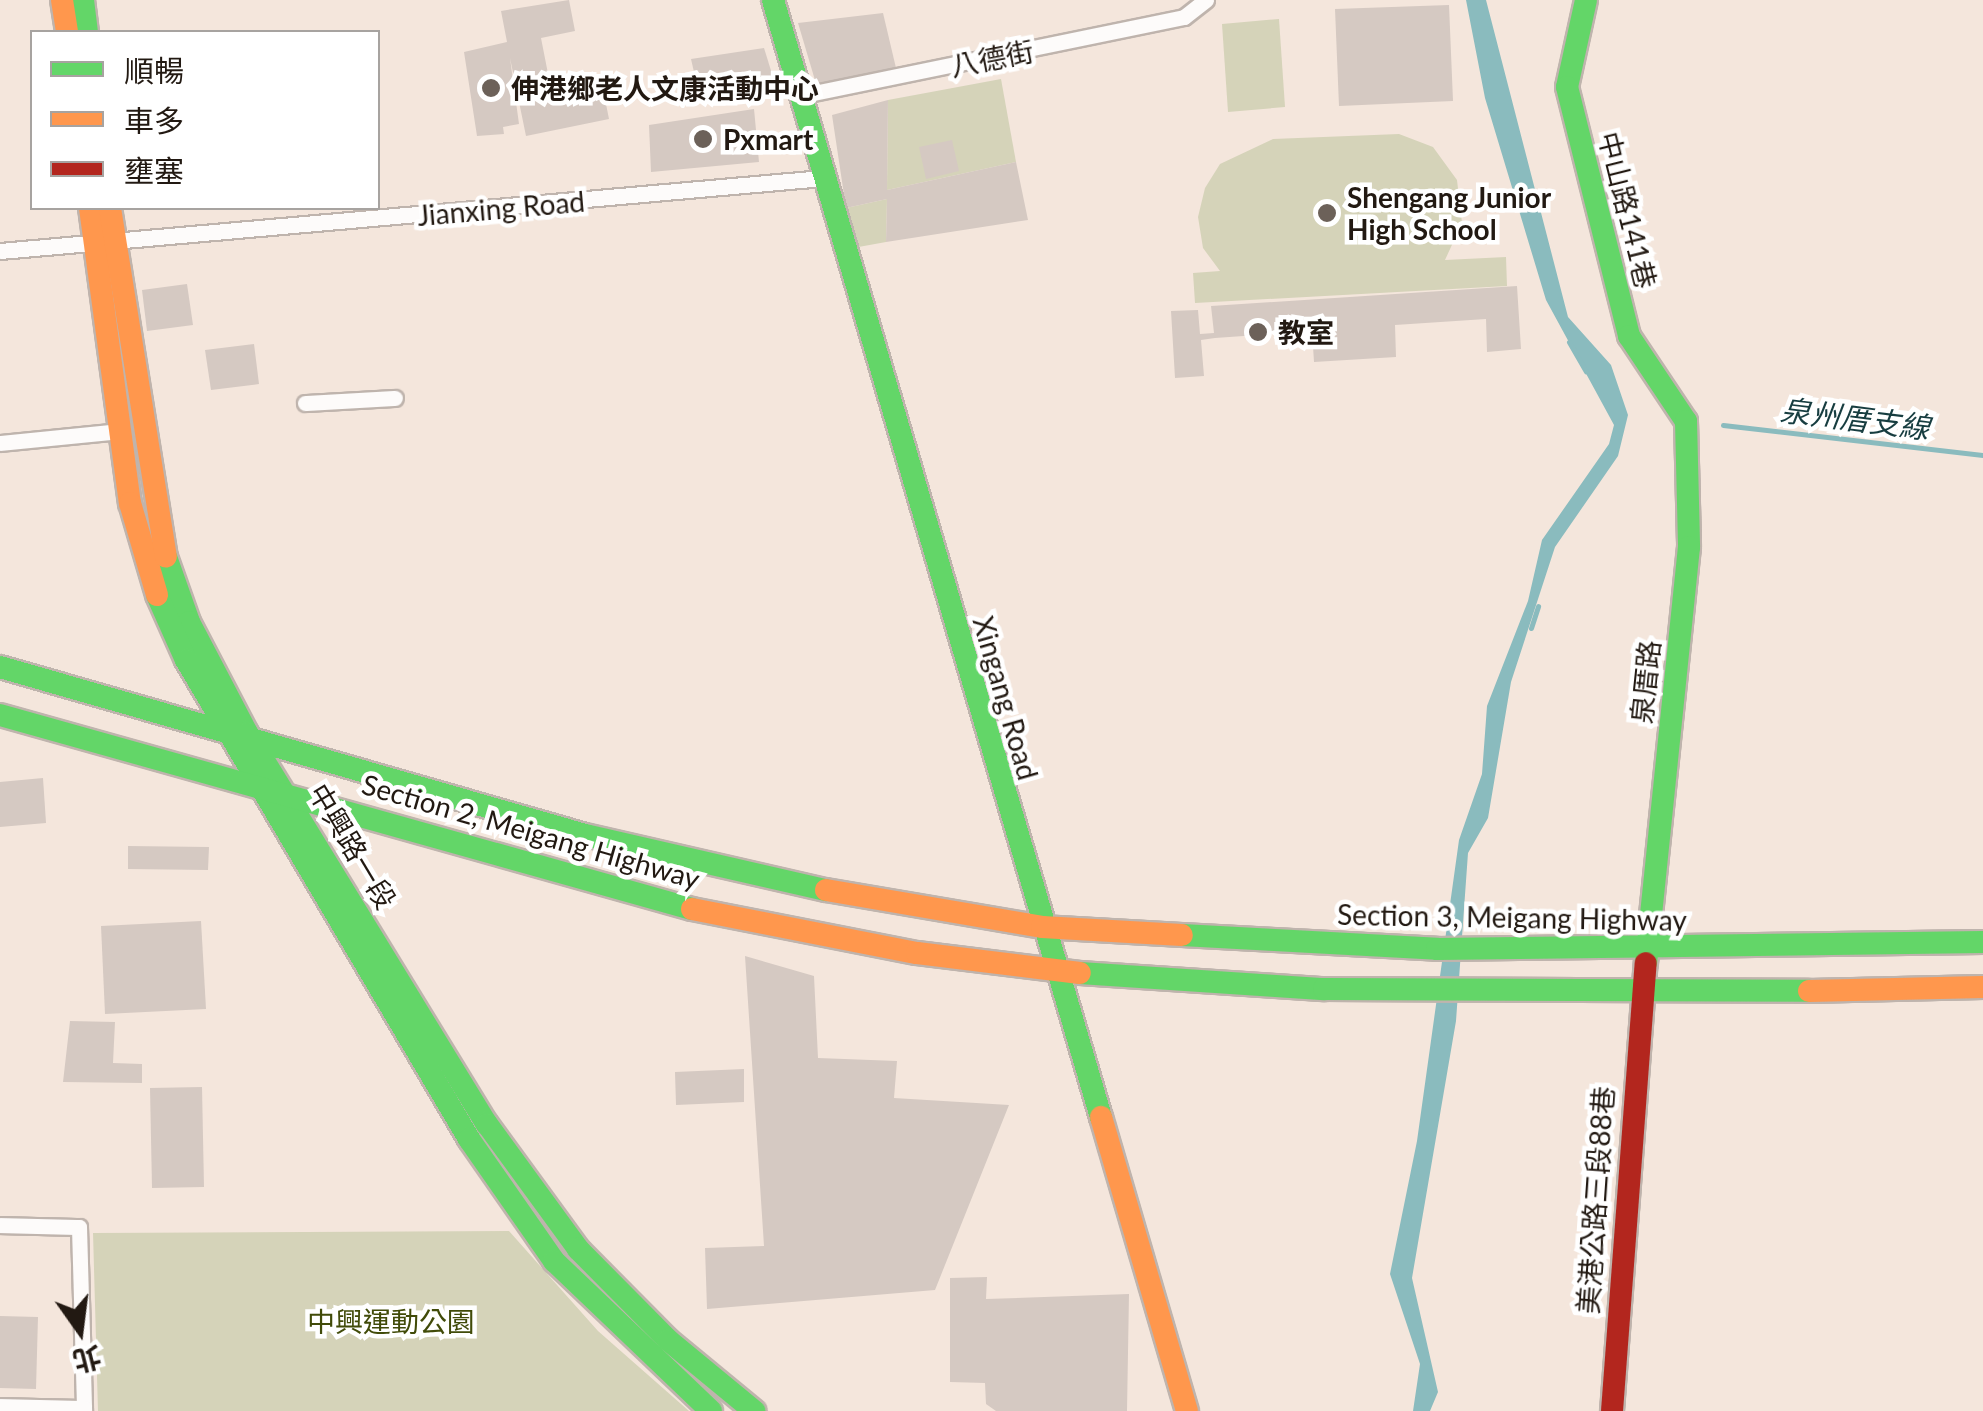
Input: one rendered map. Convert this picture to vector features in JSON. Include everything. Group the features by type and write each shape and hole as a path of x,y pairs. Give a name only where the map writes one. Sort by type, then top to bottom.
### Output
{"main road":[{"name":"Xingang Road","path":"773,0 1053,971 1187,1411"},
{"name":"中山路141巷","path":"1586,0 1567,87 1571,106 1630,336 1686,420"},
{"path":"66,30 70,1"},
{"path":"70,1 86,30"},
{"name":"中興路一段","path":"91,210 104,242 160,538 189,622 247,733 487,1124 578,1248 668,1340 754,1411"},
{"name":"中興路一段","path":"110,210 104,242 130,503 159,604 220,726 468,1139 554,1262 711,1411"},
{"name":"泉厝路","path":"1642,994 1690,547 1686,420"},
{"name":"Section 2, Meigang Highway","path":"0,668 247,733 585,835 753,877 1042,927"},
{"name":"Section 2, Meigang Highway","path":"0,715 285,792 591,884 764,926 1053,971"},
{"name":"Section 3, Meigang Highway","path":"1042,927 1438,949 1983,942"},
{"path":"1053,971 1456,992 1642,994 1983,987"},
{"name":"美港公路三段88巷","path":"1612,1411 1642,994"}],"street":[{"name":"八德街","path":"799,96 1184,17 1206,0"},
{"name":"Jianxing Road","path":"0,252 822,178"},
{"path":"305,404 394,398"},
{"path":"0,444 120,431"},
{"path":"0,1226 78,1227 84,1409 0,1406"}],"green space":[{"path":"1279,19 1285,107 1228,112 1222,24"},
{"path":"1001,79 1016,162 887,190 888,100"},
{"path":"1399,134 1433,147 1457,180 1462,223 1445,260 1506,257 1507,286 1195,303 1193,273 1220,271 1203,248 1198,217 1205,188 1220,164 1273,139"},
{"path":"887,199 886,242 853,248 846,208"},
{"name":"中興運動公園","path":"509,1231 598,1331 689,1411 98,1411 93,1233"}],"water":[{"path":"1466,0 1486,0 1568,317 1611,365 1628,415 1618,456 1555,547 1511,682 1488,818 1468,853 1456,1021 1412,1278 1438,1392 1430,1411 1413,1411 1420,1364 1390,1274 1417,1141 1459,840 1482,774 1487,706 1528,601 1542,540 1609,444 1614,425 1546,300 1485,98"}],"building":[{"path":"569,0 575,31 541,38 552,94 602,84 609,119 526,136 510,58 519,124 503,127 504,134 477,136 464,52 507,42 501,11"},
{"path":"1449,5 1453,101 1339,106 1335,9"},
{"path":"883,13 896,68 817,87 798,23"},
{"path":"764,48 773,77 699,94 691,59"},
{"path":"888,100 887,190 1016,162 1028,220 886,242 887,199 846,208 832,115"},
{"path":"754,109 759,162 651,172 649,125"},
{"path":"952,140 959,171 926,179 919,147"},
{"path":"187,284 193,325 147,331 142,290"},
{"name":"教室","path":"1517,286 1521,349 1487,352 1486,319 1395,325 1396,357 1314,362 1312,331 1215,338 1201,340 1204,376 1175,378 1171,311 1198,310 1200,334 1214,333 1211,306"},
{"path":"254,344 259,384 211,390 205,350"},
{"path":"43,778 46,823 0,827 0,782"},
{"path":"128,846 209,847 208,870 128,869"},
{"path":"201,921 206,1009 105,1014 101,926"},
{"path":"745,956 814,976 818,1058 897,1061 894,1098 1009,1105 935,1290 707,1309 705,1248 764,1246"},
{"path":"70,1021 115,1022 113,1063 142,1064 142,1083 63,1082"},
{"path":"744,1069 744,1102 676,1105 675,1072"},
{"path":"202,1087 204,1187 152,1188 150,1088"},
{"path":"987,1277 986,1299 1129,1294 1127,1411 996,1411 986,1404 985,1383 950,1382 950,1278"},
{"path":"0,1316 38,1317 36,1389 0,1388"}],"waterway":[{"path":"1569,342 1586,371"},
{"name":"泉州厝支線","path":"1723,425 1983,455"},
{"path":"1531,628 1538,606"}],"traffic: fast":[{"path":"83,0 87,30"},
{"path":"773,0 1101,1117"},
{"path":"1586,0 1567,87 1629,336 1686,421 1689,547 1646,963"},
{"path":"166,557 189,622 247,733 487,1124 578,1249 668,1340 754,1411"},
{"path":"157,595 186,660 469,1139 554,1261 711,1411"},
{"path":"0,667 585,835 826,890"},
{"path":"0,715 692,909"},
{"path":"1182,935 1437,949 1983,942"},
{"path":"1080,973 1324,989 1809,991"}],"traffic: slow":[{"path":"62,0 67,30"},
{"path":"90,210 130,503 157,595"},
{"path":"110,210 166,557"},
{"path":"826,890 1042,927 1182,935"},
{"path":"692,909 917,953 1080,973"},
{"path":"1809,991 1983,987"},
{"path":"1101,1117 1187,1411"}],"traffic: jam":[{"path":"1612,1411 1646,963"}],"place":[{"name":"伸港鄉老人文康活動中心","path":"491,88"},
{"name":"Pxmart","path":"703,139"},
{"name":"Shengang Junior High School","path":"1327,213"},
{"name":"教室","path":"1258,332"}]}
